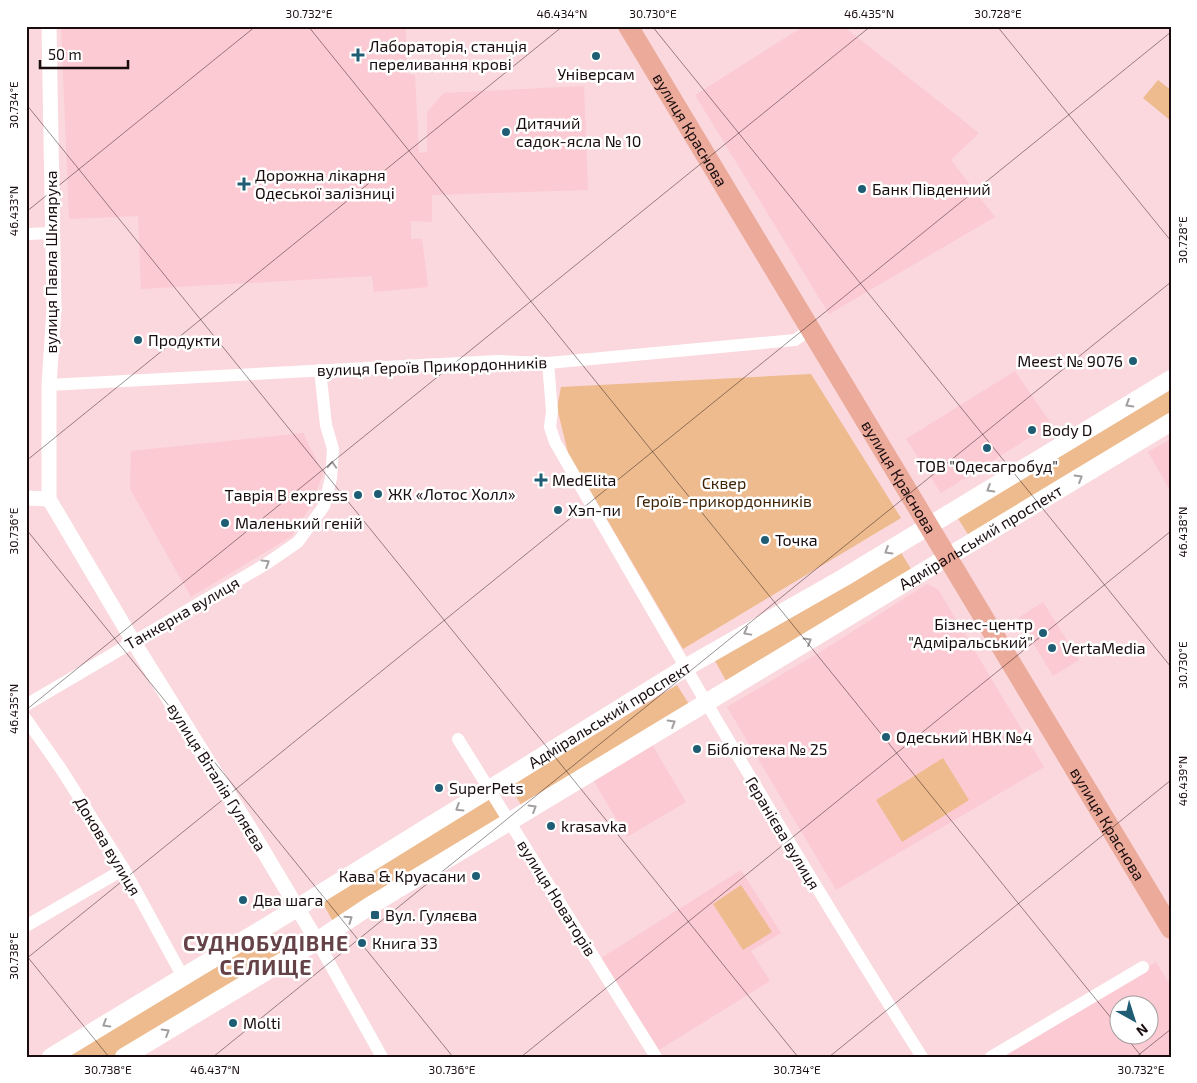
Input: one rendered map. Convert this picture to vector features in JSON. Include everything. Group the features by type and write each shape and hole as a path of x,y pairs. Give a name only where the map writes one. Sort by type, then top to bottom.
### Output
{"main road":[{"name":"вулиця Краснова","path":"628,26 1171,929"},
{"name":"Адміральський проспект","path":"51,1057 297,908 685,668 844,578 1171,379"},
{"name":"Адміральський проспект","path":"124,1057 317,941 368,907 1171,422"}],"street":[{"name":"вулиця Павла Шклярука","path":"49,26 54,308 50,385 50,498"},
{"path":"26,234 53,234"},
{"name":"вулиця Героїв Прикордонників","path":"50,385 498,361 548,363 795,340 811,329"},
{"name":"Геранієва вулиця","path":"548,363 552,412 550,427 555,442 685,668 838,925 922,1057"},
{"name":"Танкерна вулиця","path":"26,705 266,564 298,542 324,506 332,478 333,450 326,425 320,370"},
{"path":"26,498 50,498"},
{"name":"вулиця Віталія Гуляєва","path":"50,498 133,641 317,941 382,1057"},
{"name":"Докова вулиця","path":"26,719 61,769 124,869 183,977"},
{"name":"вулиця Новаторів","path":"458,739 656,1057"},
{"path":"26,926 124,869"},
{"path":"991,1057 1143,967"}],"shaded area":[{"name":"Дорожна лікарня Одеської залізниці","path":"61,26 406,26 406,74 415,75 419,153 427,152 427,112 444,93 584,86 588,190 432,195 432,222 411,221 411,239 422,239 428,287 374,292 372,276 141,289 138,216 69,219"},
{"name":"Банк Південний","path":"804,26 843,26 979,133 951,160 995,217 829,314 695,95"},
{"path":"1015,371 1051,424 941,493 906,439"},
{"name":"Маленький геній","path":"303,433 323,474 309,509 292,536 191,597 130,489 131,451"},
{"path":"1171,439 1171,492 1148,452"},
{"name":"Одеський НВК №4","path":"927,584 938,589 1044,767 836,890 727,707 825,649"},
{"name":"Бізнес-центр \"Адміральський\"","path":"1043,602 1079,660 1053,676 1018,618"},
{"path":"647,736 686,802 627,837 589,773"},
{"path":"741,870 781,933 751,951 770,981 659,1050 601,958"},
{"path":"1156,962 1171,986 1171,1057 1001,1057"}],"green space":[{"path":"1158,80 1171,90 1171,121 1143,98"},
{"name":"Сквер Героїв-прикордонників","path":"811,374 901,518 683,649 568,453 557,408 561,387"},
{"path":"1171,387 1171,418 971,539 957,517"},
{"path":"900,551 914,574 729,686 715,661"},
{"path":"677,685 692,709 524,810 510,786"},
{"path":"943,758 969,800 902,842 876,800"},
{"path":"488,798 503,823 335,925 321,900"},
{"path":"741,885 772,932 743,950 713,904"},
{"path":"271,928 287,954 116,1057 60,1057"}],"place":[{"name":"Лабораторія, станція переливання крові","path":"358,55"},
{"name":"Універсам","path":"596,56"},
{"name":"Дитячий садок-ясла № 10","path":"506,132"},
{"name":"Дорожна лікарня Одеської залізниці","path":"244,184"},
{"name":"Банк Південний","path":"862,189"},
{"name":"Продукти","path":"138,340"},
{"name":"Meest № 9076","path":"1133,361"},
{"name":"Body D","path":"1032,430"},
{"name":"ТОВ \"Одесагробуд\"","path":"987,448"},
{"name":"MedElita","path":"541,480"},
{"name":"ЖК «Лотос Холл»","path":"378,494"},
{"name":"Таврія В express","path":"358,495"},
{"name":"Хэп-пи","path":"558,510"},
{"name":"Маленький геній","path":"225,523"},
{"name":"Точка","path":"765,540"},
{"name":"Бізнес-центр \"Адміральський\"","path":"1043,633"},
{"name":"VertaMedia","path":"1052,648"},
{"name":"Одеський НВК №4","path":"886,737"},
{"name":"Бібліотека № 25","path":"697,749"},
{"name":"SuperPets","path":"439,788"},
{"name":"krasavka","path":"551,826"},
{"name":"Кава & Круасани","path":"476,876"},
{"name":"Два шага","path":"243,900"},
{"name":"Вул. Гуляєва","path":"375,915"},
{"name":"Книга 33","path":"362,943"},
{"name":"Molti","path":"233,1023"}],"district":[{"name":"СУДНОБУДІВНЕ СЕЛИЩЕ","path":"266,956"}]}
